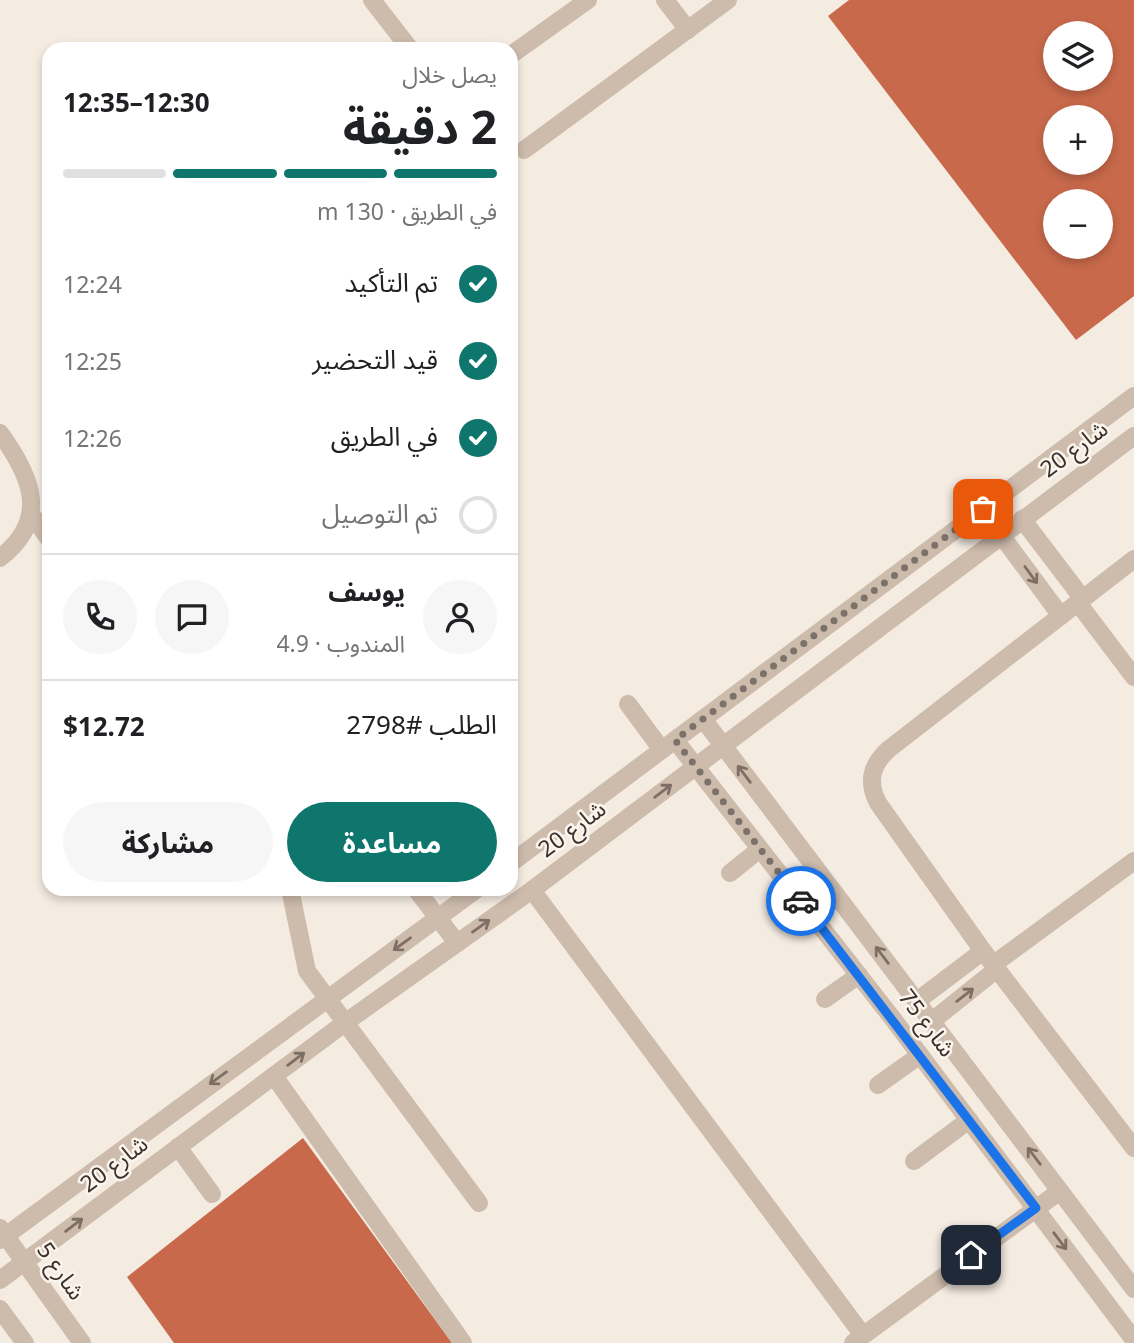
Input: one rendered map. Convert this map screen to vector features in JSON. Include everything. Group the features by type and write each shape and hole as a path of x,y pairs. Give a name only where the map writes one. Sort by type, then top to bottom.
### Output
{"street":[{"path":"372,0 405,42"},
{"path":"518,50 588,0"},
{"path":"665,0 688,30"},
{"path":"524,150 728,0"},
{"name":"شارع 20","path":"518,858 1134,396"},
{"path":"0,433 27,476 32,495 31,514 18,545 0,558"},
{"name":"شارع 20","path":"0,1280 346,1022 532,890 1134,436"},
{"path":"31,514 42,530"},
{"path":"1022,519 1134,677"},
{"path":"1001,535 1061,616"},
{"path":"1134,559 889,748 873,768 873,792 878,803 991,961 1134,1148"},
{"name":"شارع 75","path":"628,704 668,745 696,766 969,1119 1134,1340"},
{"name":"شارع 75","path":"703,719 1134,1289"},
{"path":"730,873 760,849"},
{"path":"917,1001 991,961 1134,861"},
{"path":"532,890 857,1339 1060,1191"},
{"path":"291,896 300,951 307,971 479,1203"},
{"path":"421,896 457,943"},
{"name":"شارع 20","path":"2,1234 468,896"},
{"path":"781,914 800,900"},
{"path":"932,1020 991,961"},
{"path":"825,999 859,975"},
{"path":"878,1085 920,1055"},
{"path":"274,1076 463,1343"},
{"path":"914,1161 969,1119"},
{"path":"178,1147 212,1194"},
{"name":"شارع 5","path":"2,1234 82,1343"},
{"path":"0,1309 25,1343"}],"building":[{"path":"849,0 1134,0 1134,296 1076,340 828,16"},
{"path":"303,1138 452,1343 174,1343 127,1277"}],"way so far":[{"path":"801,901 675,740 983,509"}],"route":[{"path":"801,901 1036,1208 971,1255"}]}
